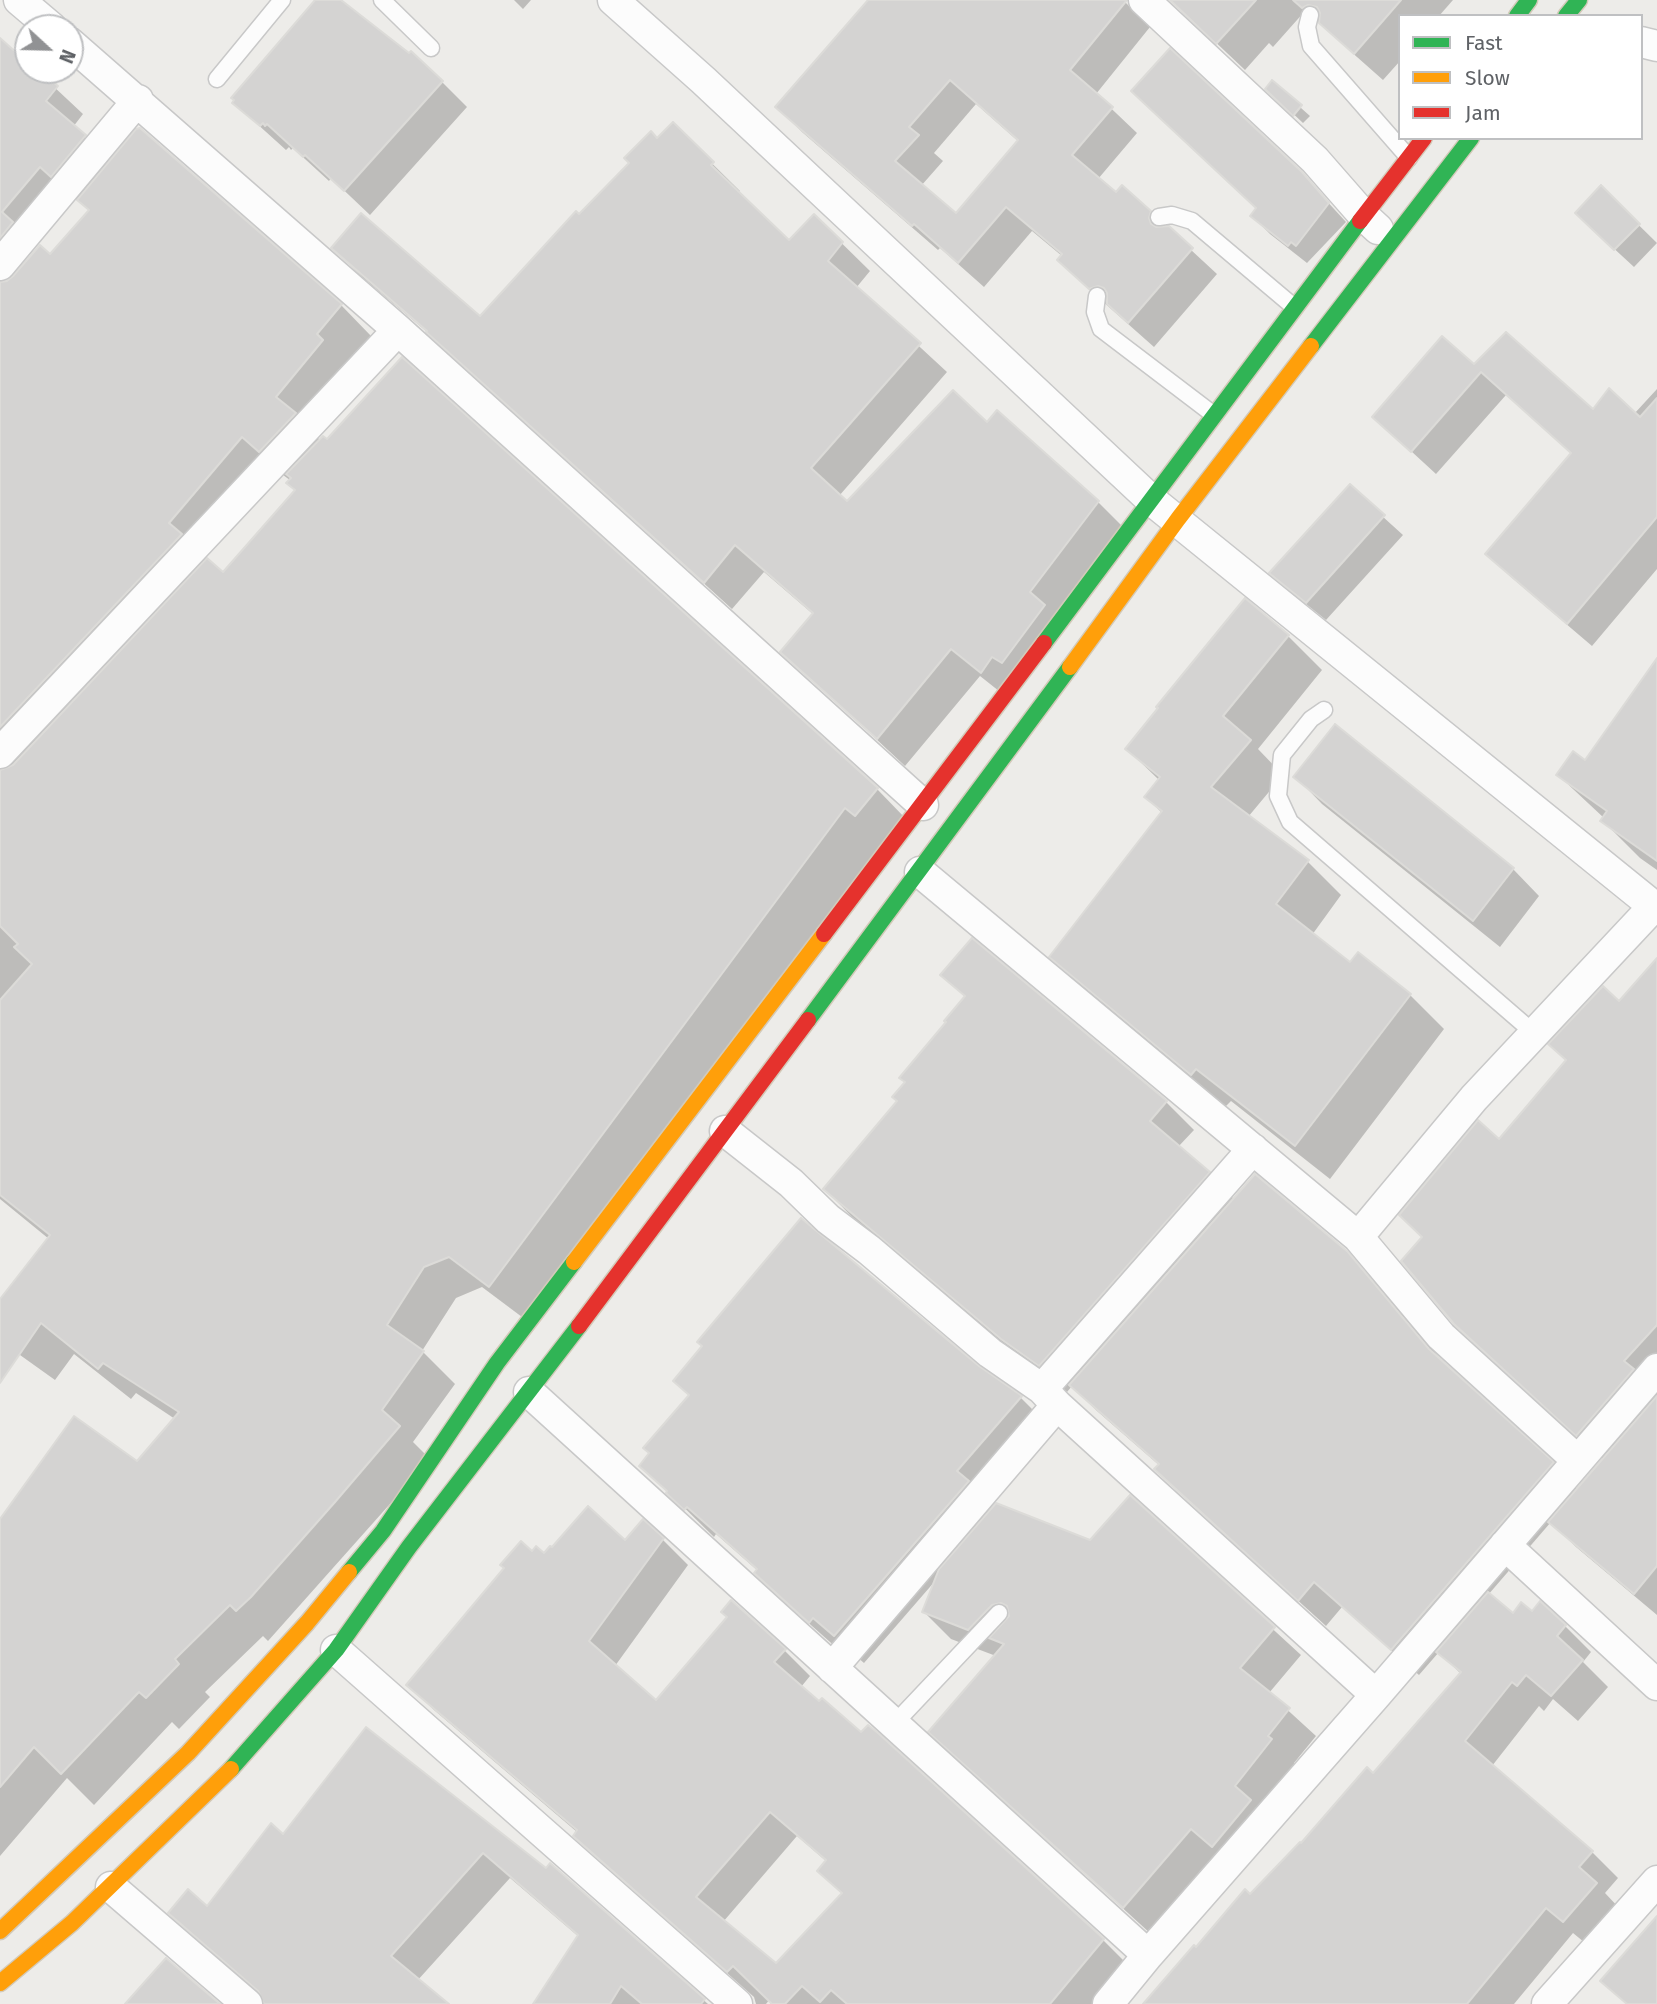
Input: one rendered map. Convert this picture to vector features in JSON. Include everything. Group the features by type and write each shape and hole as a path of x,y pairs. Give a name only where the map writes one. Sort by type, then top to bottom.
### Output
{"main road":[{"path":"1519,14 1530,0"},
{"path":"0,1931 188,1753 307,1623 383,1531 496,1363 923,805 1294,307 1422,140"},
{"path":"0,1983 72,1923 219,1782 336,1650 409,1548 920,872 1178,519 1469,140"}],"street":[{"path":"19,0 36,14"},
{"path":"613,0 1150,499 1655,908 1474,1098 1358,1237"},
{"path":"648,31 650,0"},
{"path":"1144,0 1315,160 1364,216 1391,240"},
{"path":"84,55 398,330 923,805"},
{"path":"0,265 138,100"},
{"path":"0,753 398,330"},
{"path":"920,872 1358,1237 1441,1336 1577,1460"},
{"path":"725,1131 990,1353 1049,1397 1376,1695"},
{"path":"832,1668 1049,1397 1253,1149"},
{"path":"1108,2004 1147,1955 1657,1369"},
{"path":"529,1392 1147,1955"},
{"path":"1505,1545 1657,1685"},
{"path":"336,1650 737,2004"},
{"path":"1547,2004 1657,1881"},
{"path":"111,1887 247,2004"}],"lane":[{"path":"218,79 282,0"},
{"path":"382,0 431,48"},
{"path":"1503,0 1517,14"},
{"path":"1310,15 1307,27 1311,46 1409,158"},
{"path":"1158,217 1172,215 1192,221 1294,307"},
{"path":"1097,296 1095,312 1101,329 1214,415"},
{"path":"1324,710 1311,719 1282,755 1278,796 1290,821 1534,1033"},
{"path":"894,1724 999,1613"}],"building":[{"path":"315,0 341,0 409,53 411,51 443,81 344,191 267,124 260,126 232,103 234,100 231,98"},
{"path":"868,0 1127,0 1070,70 1113,107 1072,155 1116,192 1122,185 1151,211 1151,224 1156,227 1169,226 1193,248 1128,323 1107,304 1104,288 1098,286 1089,289 1057,260 1062,254 1006,207 958,263 775,107","holes":["950,80 1018,140 956,213 895,161 919,135 909,127"]},
{"path":"1170,0 1256,0 1216,44"},
{"path":"1293,0 1401,0 1354,54 1319,23 1320,13 1317,7 1308,5 1302,8"},
{"path":"0,38 14,50 14,84 56,84 58,86 46,101 86,135 51,177 40,167 2,212 13,222 0,238"},
{"path":"1170,48 1302,172 1329,203 1296,246 1291,242 1288,246 1250,216 1256,208 1131,91"},
{"path":"1272,80 1302,105 1293,116 1265,89"},
{"path":"673,122 714,162 711,165 789,240 814,214 843,242 828,261 921,343 811,468 847,501 953,390 987,422 997,410 1099,501 1030,592 1045,605 1002,663 992,657 981,673 951,649 877,739 780,652 813,613 735,545 704,583 427,331 331,248 361,213 480,316 576,211 579,214 629,163 624,158 651,131 657,138"},
{"path":"140,128 342,304 317,334 323,340 276,397 296,413 259,452 242,437 169,523 182,534 0,727 0,282 13,276 40,245 50,254 89,210 77,200 136,129"},
{"path":"1601,185 1640,224 1614,250 1575,213"},
{"path":"1506,332 1593,409 1609,388 1640,417 1657,398 1657,517 1567,624 1485,554 1571,453 1481,372 1411,452 1372,417 1442,336 1474,364"},
{"path":"402,357 878,788 855,816 845,808 489,1287 449,1257 424,1267 387,1325 424,1351 382,1410 400,1426 335,1502 251,1597 236,1611 230,1605 175,1659 179,1664 146,1698 139,1692 61,1774 34,1747 0,1787 0,1519 74,1416 137,1461 179,1412 103,1363 98,1369 41,1323 0,1383 0,1299 50,1235 0,1195 0,1000 32,964 14,947 18,944 0,926 0,770 13,765 207,558 223,572 295,490 286,483 291,478 286,474 323,436 327,439"},
{"path":"1350,484 1385,515 1306,603 1269,573"},
{"path":"1245,598 1289,635 1223,716 1251,740 1211,787 1309,860 1276,904 1350,962 1358,952 1411,994 1295,1146 1196,1069 1191,1075 1049,957 1162,811 1144,797 1160,777 1125,749"},
{"path":"1657,658 1657,861 1600,821 1607,811 1556,775 1573,751 1585,760"},
{"path":"1335,724 1514,868 1473,921 1293,777"},
{"path":"972,938 1167,1101 1150,1121 1210,1172 1039,1366 1001,1339 823,1189 897,1101 892,1097 905,1082 899,1078 965,996 940,975"},
{"path":"1657,958 1657,1325 1624,1361 1634,1369 1576,1436 1454,1324 1401,1261 1422,1237 1399,1215 1478,1120 1499,1139 1566,1060 1548,1044 1603,986 1619,1001"},
{"path":"1255,1174 1348,1252 1429,1349 1554,1462 1391,1650 1314,1582 1298,1601 1154,1469 1159,1464 1069,1385"},
{"path":"801,1218 979,1366 1022,1396 957,1471 969,1481 834,1636 813,1618 809,1623 754,1573 757,1569 687,1507 684,1510 639,1466 649,1453 643,1448 689,1395 673,1381 702,1346 697,1342"},
{"path":"1657,1396 1657,1566 1634,1594 1548,1522"},
{"path":"1130,1495 1275,1627 1240,1668 1290,1708 1268,1736 1272,1739 1235,1786 1251,1800 1212,1847 1191,1829 1123,1908 928,1732 1004,1644 989,1638 1009,1616 1007,1606 1001,1603 992,1605 968,1630 922,1612 939,1569 996,1503 1090,1540"},
{"path":"588,1506 625,1540 643,1519 664,1538 589,1641 656,1700 727,1617 721,1612 731,1600 786,1649 774,1662 819,1701 822,1698 861,1732 868,1725 878,1733 1104,1939 1050,2004 847,2004 831,1990 820,2002 802,1986 785,2004 772,2004 733,1966 727,1972 573,1836 577,1830 406,1685 504,1568 500,1565 521,1541 532,1551 536,1546 544,1553","holes":["770,1812 826,1860 817,1871 842,1893 776,1963 696,1897"]},
{"path":"1488,1592 1513,1613 1521,1602 1532,1611 1540,1601 1566,1625 1557,1636 1583,1660 1551,1696 1526,1675 1517,1686 1512,1682 1465,1741 1593,1851 1579,1867 1597,1883 1563,1922 1546,1908 1467,2004 1143,2004 1245,1889 1250,1894 1301,1843 1367,1767 1373,1773 1461,1672 1436,1652"},
{"path":"366,1727 546,1868 550,1863 705,1999 701,2004 642,2004 621,1986 610,2004 533,2004 578,1935 483,1853 391,1956 449,2004 264,2004 258,1991 168,1913 188,1889 207,1906 271,1823 283,1834"},
{"path":"1657,1916 1657,2004 1627,2004 1600,1981"},
{"path":"166,1958 220,2004 125,2004"}],"traffic: fast":[{"path":"1518,14 1529,0"},
{"path":"1568,14 1579,0"},
{"path":"1311,346 1469,140"},
{"path":"1044,643 1360,221"},
{"path":"808,1020 1070,667"},
{"path":"349,1572 383,1531 497,1363 574,1262"},
{"path":"231,1769 336,1650 409,1547 579,1326"}],"traffic: slow":[{"path":"1070,667 1178,519 1311,346"},
{"path":"574,1262 824,934"},
{"path":"0,1931 188,1753 307,1623 349,1572"},
{"path":"0,1983 72,1923 231,1769"}],"traffic: jam":[{"path":"1360,221 1422,140"},
{"path":"824,934 1044,643"},
{"path":"579,1326 808,1020"}]}
